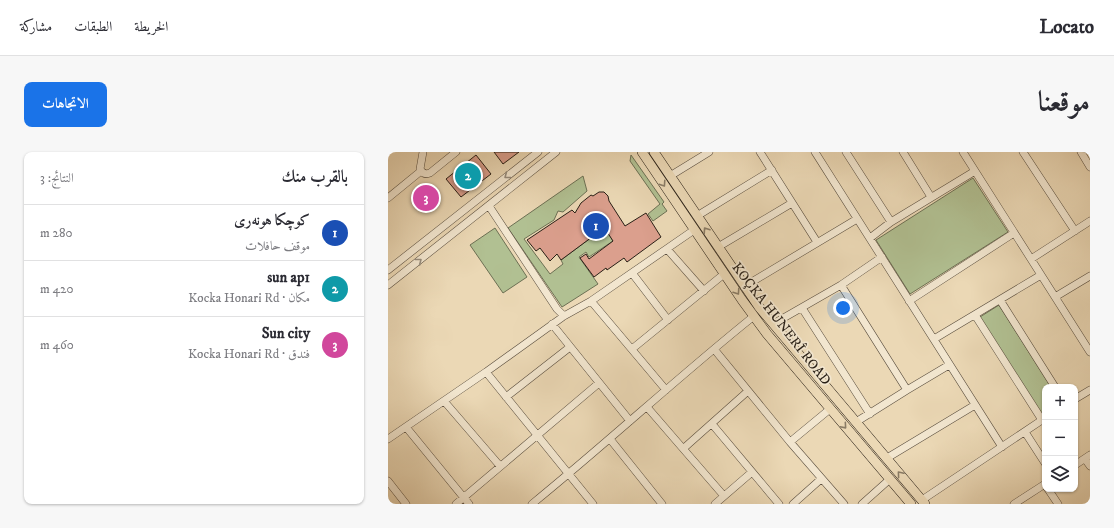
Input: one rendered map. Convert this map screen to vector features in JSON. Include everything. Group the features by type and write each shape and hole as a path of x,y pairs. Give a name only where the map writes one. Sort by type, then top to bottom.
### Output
{"main road":[{"name":"KOÇKA HUNERÎ ROAD","path":"642,152 754,316 816,393 911,504"},
{"path":"654,152 718,247 773,324 826,385 923,502"},
{"path":"816,393 826,385"}],"street":[{"path":"422,152 419,166 424,174 430,173 456,152"},
{"path":"388,270 538,152"},
{"path":"388,286 556,152"},
{"path":"670,176 709,152"},
{"path":"760,152 817,242"},
{"path":"815,152 1002,447"},
{"path":"846,152 891,222"},
{"path":"903,152 931,197"},
{"path":"963,152 1090,352"},
{"path":"1023,152 1075,231"},
{"path":"1081,152 1090,167"},
{"path":"521,165 528,175"},
{"path":"697,216 772,170"},
{"path":"388,198 421,171"},
{"path":"870,238 891,222 975,171"},
{"path":"718,247 792,203"},
{"path":"489,206 557,309 564,316"},
{"path":"745,286 857,219"},
{"path":"1031,259 1090,221"},
{"path":"388,439 486,372 552,324 591,301 694,230"},
{"path":"909,301 1014,233"},
{"path":"667,249 704,291"},
{"path":"773,324 841,285 882,257"},
{"path":"632,273 668,320"},
{"path":"632,349 724,274"},
{"path":"934,339 1041,274"},
{"path":"1055,297 1090,276"},
{"path":"841,285 907,390"},
{"path":"1000,300 1053,384"},
{"path":"591,301 666,390"},
{"path":"802,308 870,414"},
{"path":"975,315 1042,417"},
{"path":"532,504 754,316"},
{"path":"552,324 630,421"},
{"path":"506,397 570,347"},
{"path":"714,349 821,479 844,504"},
{"path":"856,422 950,365"},
{"path":"486,372 593,504"},
{"path":"456,504 599,383"},
{"path":"1078,398 1090,390"},
{"path":"684,448 748,391"},
{"path":"444,401 500,466"},
{"path":"887,458 975,405"},
{"path":"647,407 724,496"},
{"path":"790,442 830,409"},
{"path":"923,502 1042,420"},
{"path":"712,424 779,504"},
{"path":"406,427 469,504"},
{"path":"1025,432 1042,458"},
{"path":"610,439 662,504"},
{"path":"1078,463 1087,457 1090,466"},
{"path":"715,504 752,472"},
{"path":"794,504 821,479"},
{"path":"862,504 890,479"},
{"path":"388,481 406,504"},
{"path":"1014,504 1042,486"},
{"path":"1050,492 1058,504"}],"green space":[{"path":"631,155 664,202 662,204 667,211 653,221 648,214 660,204 630,161"},
{"path":"583,176 587,191 563,212 558,211 554,220 524,239 550,274 563,264 561,260 592,237 606,229 613,241 589,257 586,252 579,257 598,284 562,307 508,228"},
{"path":"973,178 1008,232 910,294 876,240"},
{"path":"495,228 527,277 503,293 470,245"},
{"path":"999,305 1049,384 1042,384 1042,416 980,317"}],"building":[{"path":"494,152 519,152 503,164"},
{"path":"476,155 491,174 461,197 446,179"},
{"path":"599,192 604,192 608,196 609,201 625,226 646,213 661,237 627,262 624,258 594,277 580,258 586,254 589,259 613,241 598,218 584,227 592,237 561,260 557,254 550,261 540,248 536,251 527,240 572,210 575,213 581,203 591,195 593,196"}],"place":[{"name":"sun ap1","path":"468,176"},
{"name":"Sun city","path":"426,198"},
{"name":"كوچكا هونەری","path":"596,226"}]}
